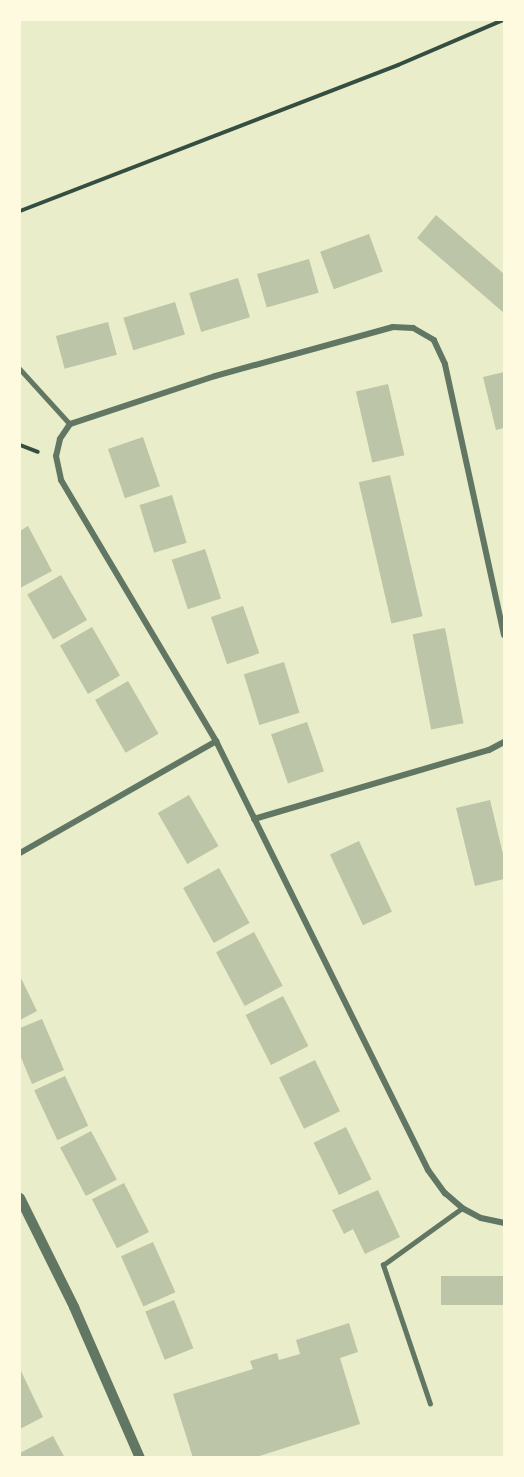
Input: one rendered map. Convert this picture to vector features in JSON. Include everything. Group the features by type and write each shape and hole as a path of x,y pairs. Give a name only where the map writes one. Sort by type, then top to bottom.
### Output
{"street":[{"path":"504,635 446,364 434,340 413,328 393,327 226,373 70,424 60,439 56,456 61,480 216,741 428,1170 462,1208 482,1218 504,1223"},
{"path":"20,853 216,741"},
{"path":"254,819 489,750 504,741"},
{"path":"20,1198 74,1307 140,1458"}],"lane":[{"path":"20,369 70,424"},
{"path":"430,1404 383,1265 462,1208"}],"path":[{"path":"20,211 398,65 502,20"}],"building":[{"path":"436,215 504,274 504,313 417,238"},
{"path":"369,234 383,272 334,289 320,252"},
{"path":"309,259 319,293 267,308 257,274"},
{"path":"238,278 250,317 201,332 189,293"},
{"path":"175,302 185,335 133,350 123,318"},
{"path":"108,322 117,355 65,369 56,336"},
{"path":"504,372 504,428 496,430 483,377"},
{"path":"388,384 404,455 372,463 356,391"},
{"path":"143,437 160,486 125,498 108,449"},
{"path":"390,475 423,616 391,623 359,482"},
{"path":"172,495 187,543 154,553 139,505"},
{"path":"28,526 52,571 20,588 20,531"},
{"path":"205,549 221,598 188,609 172,560"},
{"path":"61,575 87,620 53,640 27,594"},
{"path":"243,606 259,653 227,664 211,617"},
{"path":"92,627 120,675 88,694 60,646"},
{"path":"445,628 464,723 431,730 413,634"},
{"path":"284,662 299,713 259,725 244,674"},
{"path":"128,681 158,734 126,753 95,700"},
{"path":"307,722 324,771 288,784 271,734"},
{"path":"189,795 218,846 187,864 158,813"},
{"path":"490,800 504,858 504,879 475,886 456,808"},
{"path":"359,841 392,912 363,925 330,855"},
{"path":"219,868 250,923 214,943 183,888"},
{"path":"254,932 283,986 245,1006 216,952"},
{"path":"20,976 37,1011 20,1020"},
{"path":"283,996 308,1046 271,1065 246,1015"},
{"path":"42,1019 64,1070 32,1084 20,1055 20,1028"},
{"path":"315,1060 340,1111 304,1129 279,1078"},
{"path":"65,1076 88,1126 57,1140 34,1090"},
{"path":"346,1127 371,1179 339,1195 314,1143"},
{"path":"91,1131 117,1180 86,1196 60,1147"},
{"path":"124,1183 149,1232 117,1248 92,1199"},
{"path":"378,1190 400,1237 365,1254 353,1229 344,1234 332,1210"},
{"path":"153,1242 175,1292 143,1306 121,1256"},
{"path":"441,1276 504,1276 504,1305 441,1305"},
{"path":"174,1300 193,1348 165,1360 145,1312"},
{"path":"349,1323 358,1352 340,1358 360,1424 253,1458 193,1458 173,1394 253,1369 250,1361 277,1353 279,1360 300,1354 296,1340"},
{"path":"20,1369 43,1417 20,1429"},
{"path":"53,1436 65,1458 22,1458 20,1453"}]}
